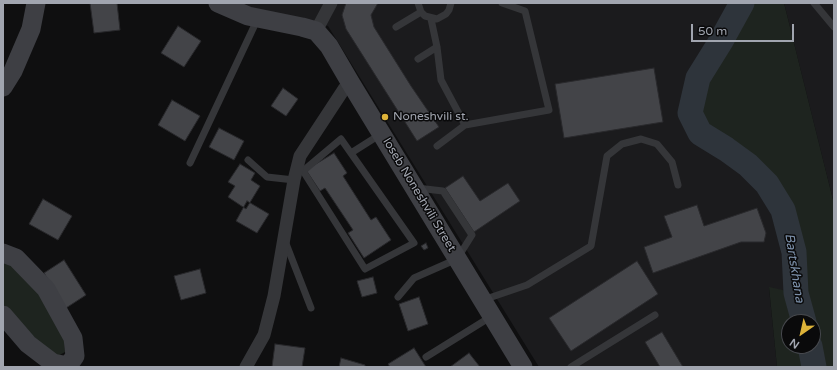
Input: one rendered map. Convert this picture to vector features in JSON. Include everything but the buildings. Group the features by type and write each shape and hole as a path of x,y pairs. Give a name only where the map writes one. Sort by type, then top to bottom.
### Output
{"street":[{"path":"3,87 13,71 31,29 36,3"},
{"path":"218,3 233,10 258,18 316,31 331,3"},
{"name":"Ioseb Noneshvili Street","path":"316,31 329,46 523,367"},
{"path":"246,367 264,335 274,296 294,180 300,156 350,82"},
{"path":"3,253 16,258 46,289 73,338 74,356 69,366 53,363 28,344 3,315"}],"lane":[{"path":"418,3 421,12 431,19 437,19 446,14 451,3"},
{"path":"437,146 465,125 548,110 525,11 502,3"},
{"path":"814,3 834,27"},
{"path":"396,27 421,12"},
{"path":"190,163 258,18"},
{"path":"431,19 437,47 441,80 465,125"},
{"path":"418,59 437,47"},
{"path":"351,153 381,133"},
{"path":"341,139 351,153 414,243 365,269 303,171 341,139"},
{"path":"482,300 527,285 591,246 607,156 622,144 640,139 657,144 672,162 678,185"},
{"path":"248,160 267,177 294,180"},
{"path":"284,237 311,308"},
{"path":"398,297 414,278 457,259"},
{"path":"426,357 492,316"},
{"path":"571,367 655,316"}],"shaded area":[{"path":"229,3 742,3 721,41 726,149 748,165 767,184 783,210 794,252 796,293 769,288 777,367 539,367 328,26"},
{"path":"742,3 784,3 834,204 834,367 777,367 769,287 796,293 794,252 783,210 767,184 748,165 700,133 690,113 698,78"},
{"path":"784,3 834,3 834,204 790,27"},
{"path":"3,261 12,265 42,294 64,332 65,352 56,357 48,352 3,304"}],"waterway":[{"name":"Bartskhana","path":"742,3 698,78 690,113 700,133 748,165 767,184 783,210 794,252 796,293 802,314"},
{"name":"Bartskhana","path":"812,354 814,367"}],"place":[{"name":"Noneshvili st.","path":"385,117"}]}
